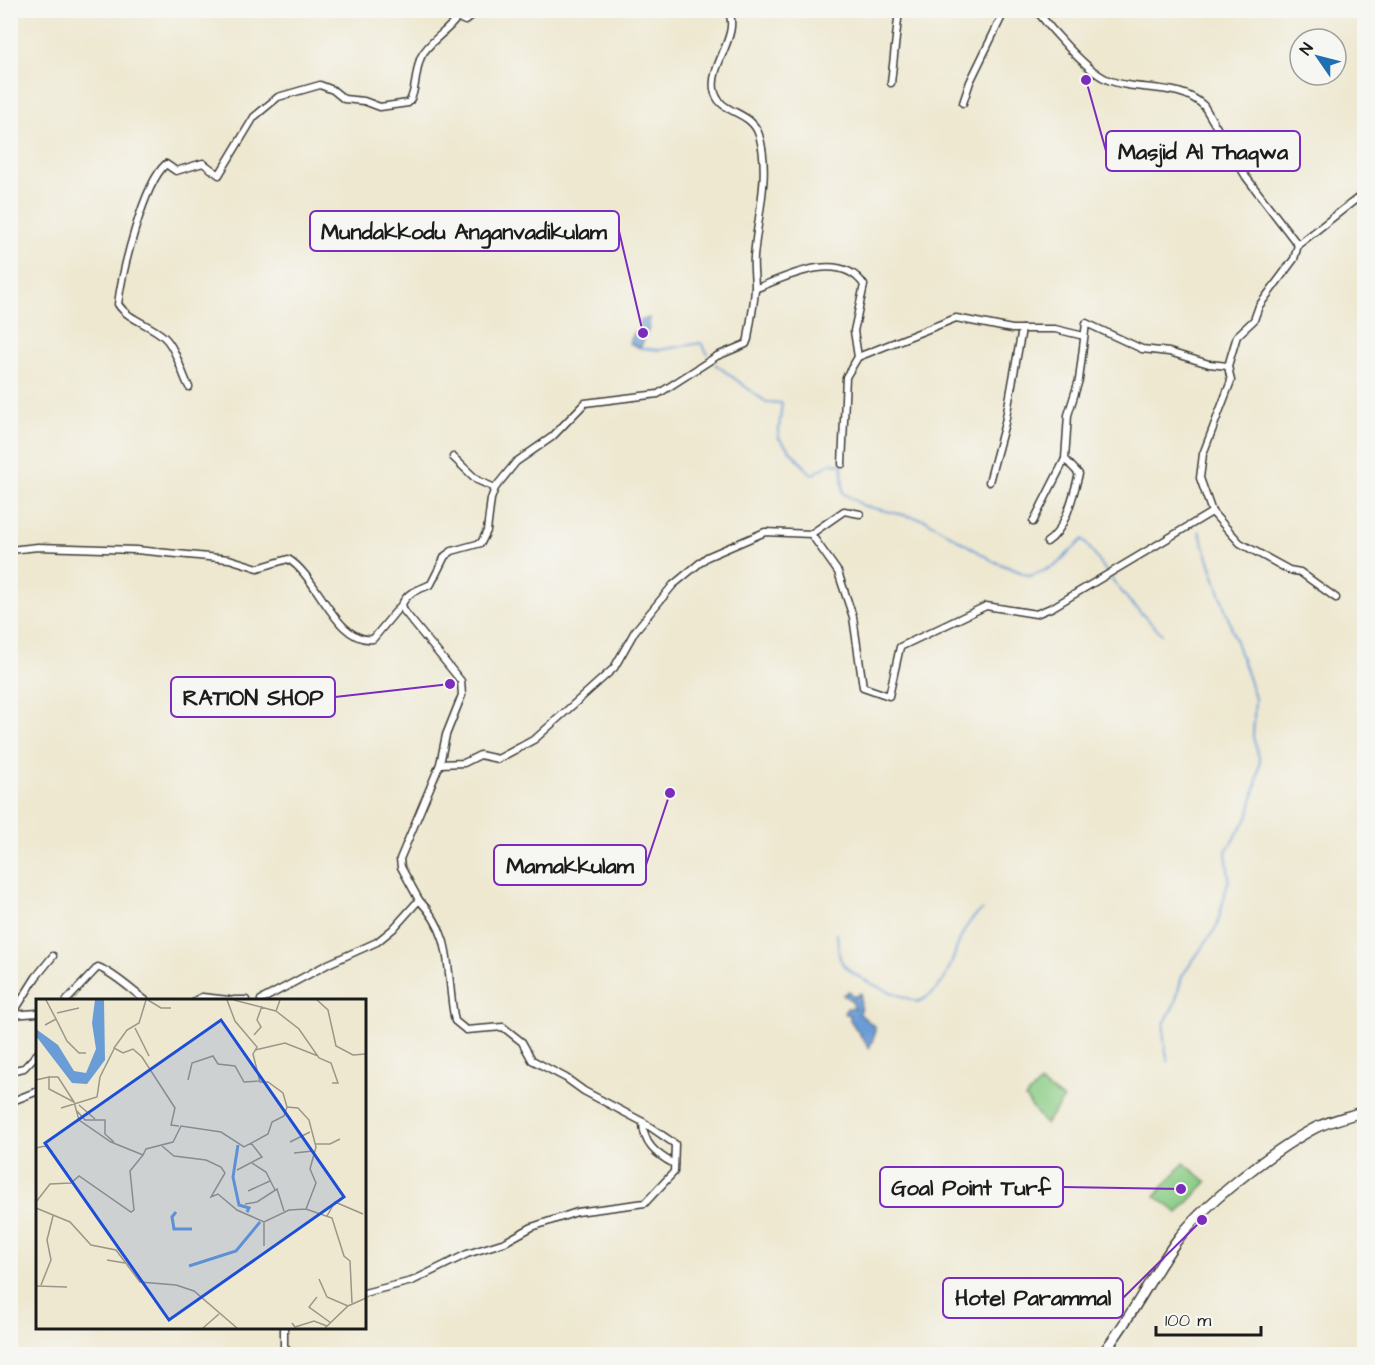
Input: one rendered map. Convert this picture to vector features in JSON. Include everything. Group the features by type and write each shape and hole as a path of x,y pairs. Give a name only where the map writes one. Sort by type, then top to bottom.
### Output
{"main road":[{"path":"1102,1354 1129,1317 1177,1240 1218,1197 1313,1129 1365,1111"}],"street":[{"path":"442,10 465,21 479,10"},
{"path":"10,550 38,547 136,550 229,559 258,568 288,559 321,595 346,631 364,641 373,639 409,592 431,584 445,556 452,551 481,543 487,531 491,499 495,488 516,462 552,437 585,404 658,394 717,356 746,344 755,289 753,259 764,170 759,135 754,122 717,101 713,79 730,28 732,16 728,10"},
{"path":"891,83 899,10"},
{"path":"963,103 970,81 1005,10"},
{"path":"1036,10 1104,79 1182,93 1196,98 1204,106 1246,177 1298,245"},
{"path":"189,387 170,344 153,328 124,312 118,304 125,267 146,195 158,172 166,164 176,171 203,163 219,175 254,117 278,97 291,93 320,85 333,90 344,99 364,101 380,107 408,103 413,97 414,79 421,56 428,46 447,31 456,18"},
{"path":"1336,598 1300,572 1290,570 1240,543 1212,512 1200,478 1202,462 1218,409 1231,381 1228,366 1237,336 1254,320 1259,306 1294,259 1298,245 1365,193"},
{"path":"755,289 793,274 822,267 848,271 858,276 864,285 854,331 858,357"},
{"path":"842,464 846,377 858,357 956,318 1022,329 1055,329 1084,336"},
{"path":"1033,522 1065,459 1068,415 1079,380 1086,323 1142,349 1169,352 1209,364 1228,366"},
{"path":"989,482 1005,423 1022,329"},
{"path":"453,457 477,480 495,488"},
{"path":"1047,542 1054,537 1063,519 1079,474 1065,459"},
{"path":"440,765 464,763 480,755 498,759 535,739 614,668 635,630 673,585 707,557 765,532 811,534 844,512 860,514"},
{"path":"811,534 838,572 853,617 864,687 889,696 900,647 986,606 1036,614 1053,607 1212,512"},
{"path":"366,1292 412,1281 467,1254 505,1242 532,1227 577,1212 645,1203 674,1172 675,1144 643,1122 584,1092 566,1078 532,1060 522,1042 503,1027 466,1030 459,1025 453,1013 443,933 436,918 419,900 401,867 400,859 440,765 446,735 462,695 461,681 418,630 402,604"},
{"path":"263,999 328,964 376,942 393,929 419,900"},
{"path":"11,1015 36,977 54,956"},
{"path":"68,999 98,967 111,972 144,999"},
{"path":"198,999 202,997 220,999"},
{"path":"11,1015 36,1013"},
{"path":"10,1071 24,1068 36,1055"},
{"path":"10,1102 36,1092"},
{"path":"643,1122 643,1134 650,1148 674,1164"},
{"path":"284,1329 284,1346 290,1354"}],"green space":[{"path":"1040,1083 1064,1099 1045,1124 1025,1098"},
{"path":"1184,1163 1207,1182 1178,1213 1155,1196"}],"water":[{"path":"649,318 649,328 640,348 629,343 635,331 639,334 640,321"},
{"path":"849,991 855,997 861,993 860,1014 875,1027 869,1048 850,1020 850,1015 844,1013 847,1008 854,1008 852,1001 843,995"}],"waterway":[{"path":"640,348 659,350 701,343 708,354"},
{"path":"715,364 766,402 782,403 778,437 812,475 831,463 842,464 843,493 864,506 926,520 993,561 1030,576 1055,566 1083,539 1106,571"},
{"path":"1168,1062 1164,1024 1175,1003 1182,976 1217,926 1229,878 1226,851 1248,817 1260,761 1253,737 1255,698 1199,531"},
{"path":"1111,578 1130,602 1162,634"},
{"path":"837,934 840,958 852,972 874,985 918,1002 942,983 963,933 970,921 982,910"}],"place":[{"name":"Masjid Al Thaqwa","path":"1086,80"},
{"name":"Mundakkodu Anganvadikulam","path":"643,333"},
{"name":"RATION SHOP","path":"450,684"},
{"name":"Mamakkulam","path":"670,793"},
{"name":"Goal Point Turf","path":"1181,1189"},
{"name":"Hotel Parammal","path":"1202,1220"}]}
